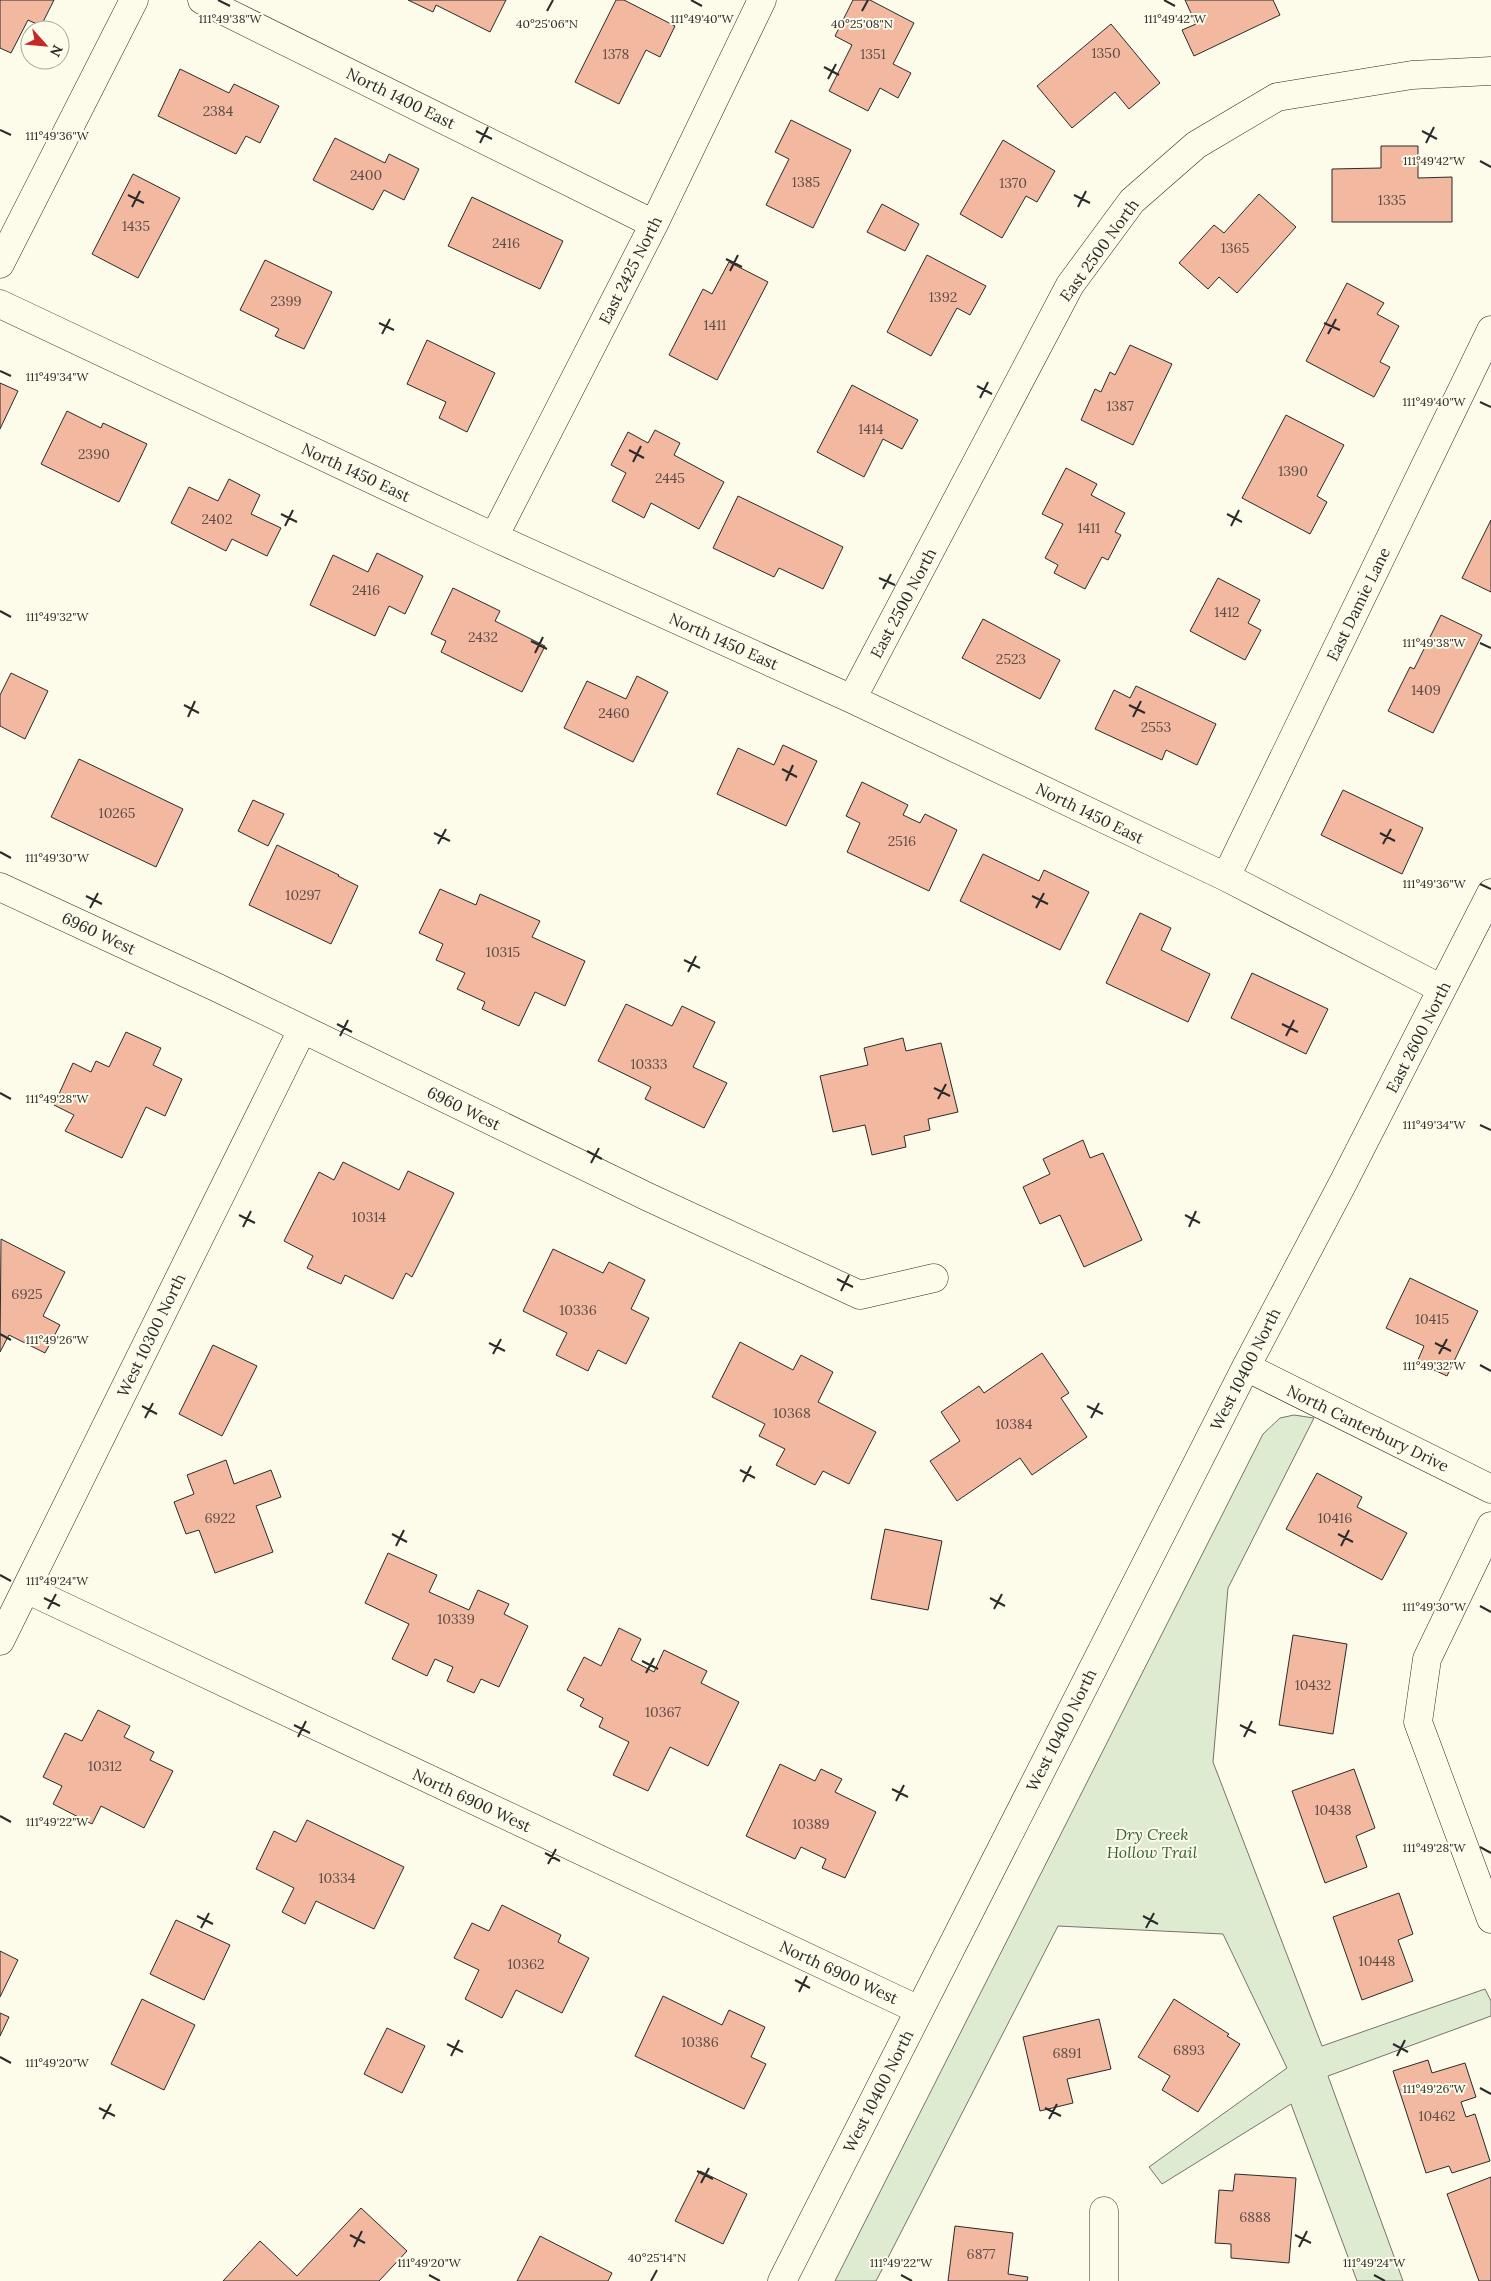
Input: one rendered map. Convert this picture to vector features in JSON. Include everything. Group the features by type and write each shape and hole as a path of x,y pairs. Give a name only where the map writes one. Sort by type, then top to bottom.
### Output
{"street":[{"path":"0,264 134,0"},
{"name":"North 1400 East","path":"202,0 654,224"},
{"name":"East 2425 North","path":"494,538 654,224 762,0"},
{"name":"East 2500 North","path":"852,699 1070,285 1132,200 1196,145 1278,97 1412,75 1491,71"},
{"name":"North 1450 East","path":"0,304 494,538 852,699 1226,878 1442,990"},
{"name":"East Damie Lane","path":"1226,878 1491,330"},
{"name":"6960 West","path":"0,887 302,1030 648,1198 860,1295 934,1278"},
{"name":"East 2600 North","path":"1344,1181 1491,892"},
{"name":"West 10300 North","path":"0,1641 302,1030"},
{"name":"West 10400 North","path":"782,2281 1246,1367 1344,1181"},
{"name":"North Canterbury Drive","path":"1246,1367 1491,1489"},
{"path":"1491,1526 1427,1659 1418,1722 1491,1919"},
{"name":"North 6900 West","path":"26,1589 919,2010"},
{"path":"1104,2211 1104,2281"}],"green space":[{"name":"Dry Creek Hollow Trail","path":"1294,1415 1314,1418 1228,1588 1213,1762 1322,2046 1485,1989 1491,2001 1491,2016 1328,2076 1403,2281 1357,2281 1291,2104 1162,2184 1149,2167 1287,2068 1223,1934 1058,1926 876,2281 835,2281 1263,1434 1280,1418"}],"building":[{"path":"0,0 54,0 44,20 20,20 20,36 11,53 0,48"},
{"path":"408,0 506,0 490,32 436,5 433,12"},
{"path":"616,0 624,0 675,26 660,57 646,50 619,104 575,82"},
{"path":"853,0 870,0 914,23 893,64 911,73 898,98 880,88 868,111 829,91 852,45 835,36"},
{"path":"1185,0 1273,0 1280,15 1194,56 1182,30 1196,24"},
{"path":"1111,24 1160,83 1129,109 1115,92 1072,128 1037,86"},
{"path":"180,69 229,93 234,84 279,106 260,143 246,136 236,154 158,116"},
{"path":"791,120 851,150 813,228 766,205 789,159 775,152"},
{"path":"335,138 385,163 389,154 419,169 404,200 384,190 373,210 313,180"},
{"path":"1003,140 1055,171 1037,202 1026,196 1002,238 960,214"},
{"path":"1381,146 1418,146 1418,178 1452,177 1452,222 1332,222 1332,169 1381,168"},
{"path":"133,174 180,198 138,278 92,254"},
{"path":"1259,194 1296,227 1237,293 1219,277 1208,289 1179,263 1214,225 1224,233"},
{"path":"472,197 563,241 540,289 448,246"},
{"path":"882,204 919,224 905,251 867,232"},
{"path":"927,255 986,286 970,315 957,308 931,356 887,332"},
{"path":"265,260 332,292 304,349 275,336 279,329 240,310"},
{"path":"729,262 768,282 717,380 669,355 703,289 712,294"},
{"path":"1347,283 1384,303 1377,314 1399,326 1380,362 1390,367 1374,397 1306,361"},
{"path":"427,340 495,373 467,432 439,418 446,402 407,384"},
{"path":"1130,345 1172,364 1133,445 1081,420 1095,389 1101,392 1110,372 1115,375"},
{"path":"0,383 18,391 0,429"},
{"path":"852,385 918,420 902,449 883,439 864,477 817,452"},
{"path":"67,411 101,428 103,423 147,444 119,502 41,464"},
{"path":"1286,415 1344,445 1317,496 1327,502 1310,534 1242,498"},
{"path":"655,430 680,443 674,455 724,482 699,529 651,503 644,518 612,501 626,473 611,465 628,432 648,443"},
{"path":"1066,468 1097,484 1091,495 1125,513 1115,532 1121,535 1108,560 1102,557 1085,589 1054,573 1058,565 1045,558 1063,524 1042,514"},
{"path":"229,479 260,495 251,514 281,528 267,556 232,539 226,551 171,523 189,487 218,501"},
{"path":"738,496 843,547 823,589 779,568 774,577 713,548"},
{"path":"1491,520 1491,592 1462,578"},
{"path":"377,553 423,576 405,614 389,606 375,636 310,605 333,555 368,572"},
{"path":"1218,578 1260,600 1248,623 1261,630 1245,660 1190,631"},
{"path":"453,588 500,611 495,621 545,646 522,692 441,652 446,641 431,634"},
{"path":"1441,615 1482,635 1433,733 1388,711 1410,667 1414,669"},
{"path":"983,619 1060,660 1040,699 962,658"},
{"path":"11,673 48,691 25,739 0,726 0,695"},
{"path":"637,676 668,692 633,762 564,728 587,681 626,699"},
{"path":"1136,686 1216,724 1197,765 1166,750 1162,760 1095,729 1114,690 1130,698"},
{"path":"783,745 817,761 786,826 717,794 738,748 774,765"},
{"path":"79,759 183,809 156,867 51,817"},
{"path":"862,782 908,805 903,815 920,823 925,814 957,830 929,891 847,852 860,823 846,816"},
{"path":"1343,790 1423,828 1402,874 1321,835"},
{"path":"253,800 284,814 268,846 238,831"},
{"path":"277,845 358,886 331,944 249,905"},
{"path":"983,854 1039,881 1044,870 1089,892 1060,950 960,901"},
{"path":"440,889 476,905 480,894 540,921 532,937 585,961 565,1006 535,992 519,1026 482,1009 485,1002 457,989 465,973 436,960 443,944 419,933"},
{"path":"1140,913 1171,928 1161,950 1210,974 1188,1022 1106,983"},
{"path":"1252,973 1328,1009 1306,1054 1231,1018"},
{"path":"626,1004 672,1026 682,1006 715,1022 693,1067 727,1083 704,1128 645,1099 651,1087 598,1061"},
{"path":"126,1032 161,1048 153,1065 182,1079 165,1116 146,1107 122,1158 65,1131 74,1115 54,1105 73,1063 91,1072 96,1061 109,1067"},
{"path":"903,1038 906,1051 941,1043 958,1112 928,1119 930,1130 904,1136 906,1147 872,1155 865,1125 833,1132 820,1076 868,1065 864,1048"},
{"path":"1083,1140 1090,1158 1103,1153 1142,1240 1084,1267 1060,1215 1040,1224 1023,1187 1050,1174 1043,1159"},
{"path":"343,1162 399,1190 408,1171 454,1193 412,1277 406,1273 393,1299 345,1275 341,1284 307,1268 313,1256 284,1241 319,1172 334,1180"},
{"path":"1,1239 65,1272 43,1316 60,1325 45,1353 9,1335 0,1352"},
{"path":"553,1249 603,1273 609,1262 645,1280 631,1309 649,1318 626,1364 598,1350 588,1371 556,1355 567,1333 523,1311"},
{"path":"1410,1278 1478,1311 1447,1376 1417,1362 1424,1346 1386,1328"},
{"path":"740,1342 793,1370 801,1355 833,1372 818,1402 876,1432 849,1484 823,1471 815,1485 776,1465 785,1449 759,1436 765,1424 712,1397"},
{"path":"213,1345 257,1366 222,1436 179,1414"},
{"path":"1042,1353 1069,1393 1061,1398 1087,1437 1032,1475 1020,1458 957,1501 930,1461 960,1441 941,1412 979,1386 984,1393"},
{"path":"226,1460 234,1484 271,1470 281,1497 256,1506 273,1552 215,1573 199,1530 186,1534 174,1502 194,1494 187,1475"},
{"path":"1317,1473 1362,1497 1357,1507 1407,1533 1382,1580 1286,1529"},
{"path":"885,1529 942,1541 928,1610 871,1599"},
{"path":"388,1553 437,1575 429,1592 469,1610 478,1590 509,1604 504,1614 528,1626 499,1687 481,1679 474,1693 447,1681 453,1667 435,1659 427,1676 392,1659 409,1624 365,1603"},
{"path":"619,1628 641,1639 631,1660 654,1672 664,1650 707,1671 701,1683 739,1702 708,1766 670,1747 648,1791 613,1775 629,1742 599,1727 603,1718 580,1706 584,1699 567,1690 584,1657 601,1666"},
{"path":"1293,1635 1347,1644 1333,1734 1279,1725"},
{"path":"98,1710 130,1726 124,1737 154,1752 150,1760 173,1771 144,1828 101,1806 92,1824 53,1804 62,1786 43,1777 65,1733 82,1741"},
{"path":"780,1764 815,1781 821,1769 842,1779 835,1792 876,1812 845,1878 822,1868 826,1859 801,1847 795,1859 746,1836"},
{"path":"1354,1769 1375,1828 1356,1836 1367,1867 1325,1883 1292,1791"},
{"path":"307,1820 404,1867 374,1929 316,1901 305,1924 282,1912 294,1888 256,1869 274,1831 296,1842"},
{"path":"1399,1893 1413,1934 1398,1940 1413,1981 1362,2000 1333,1917"},
{"path":"502,1905 561,1935 558,1942 589,1958 562,2013 516,1990 502,2018 465,1999 479,1970 454,1958 472,1923 489,1931"},
{"path":"176,1920 230,1945 204,2000 150,1974"},
{"path":"0,1951 18,1960 0,1997"},
{"path":"663,1996 722,2025 729,2010 765,2027 751,2057 766,2064 744,2109 635,2056"},
{"path":"142,1999 195,2025 164,2090 111,2064"},
{"path":"1174,1999 1229,2034 1227,2036 1240,2044 1198,2112 1162,2090 1170,2076 1138,2057"},
{"path":"0,2013 9,2017 0,2036"},
{"path":"1099,2019 1111,2069 1067,2079 1073,2103 1040,2111 1023,2037"},
{"path":"387,2028 425,2046 402,2093 364,2074"},
{"path":"1428,2060 1432,2073 1465,2063 1476,2097 1461,2102 1466,2117 1475,2114 1490,2161 1452,2173 1449,2166 1426,2173 1393,2071"},
{"path":"700,2171 747,2194 723,2244 675,2221"},
{"path":"1235,2174 1296,2178 1289,2263 1231,2258 1231,2244 1215,2243 1219,2190 1233,2191"},
{"path":"1491,2177 1491,2281 1479,2281 1447,2194"},
{"path":"361,2208 407,2251 379,2281 223,2281 260,2241 297,2276"},
{"path":"955,2226 1013,2233 1008,2274 1028,2277 1027,2281 948,2281"},
{"path":"540,2236 612,2273 608,2281 517,2281"}]}
